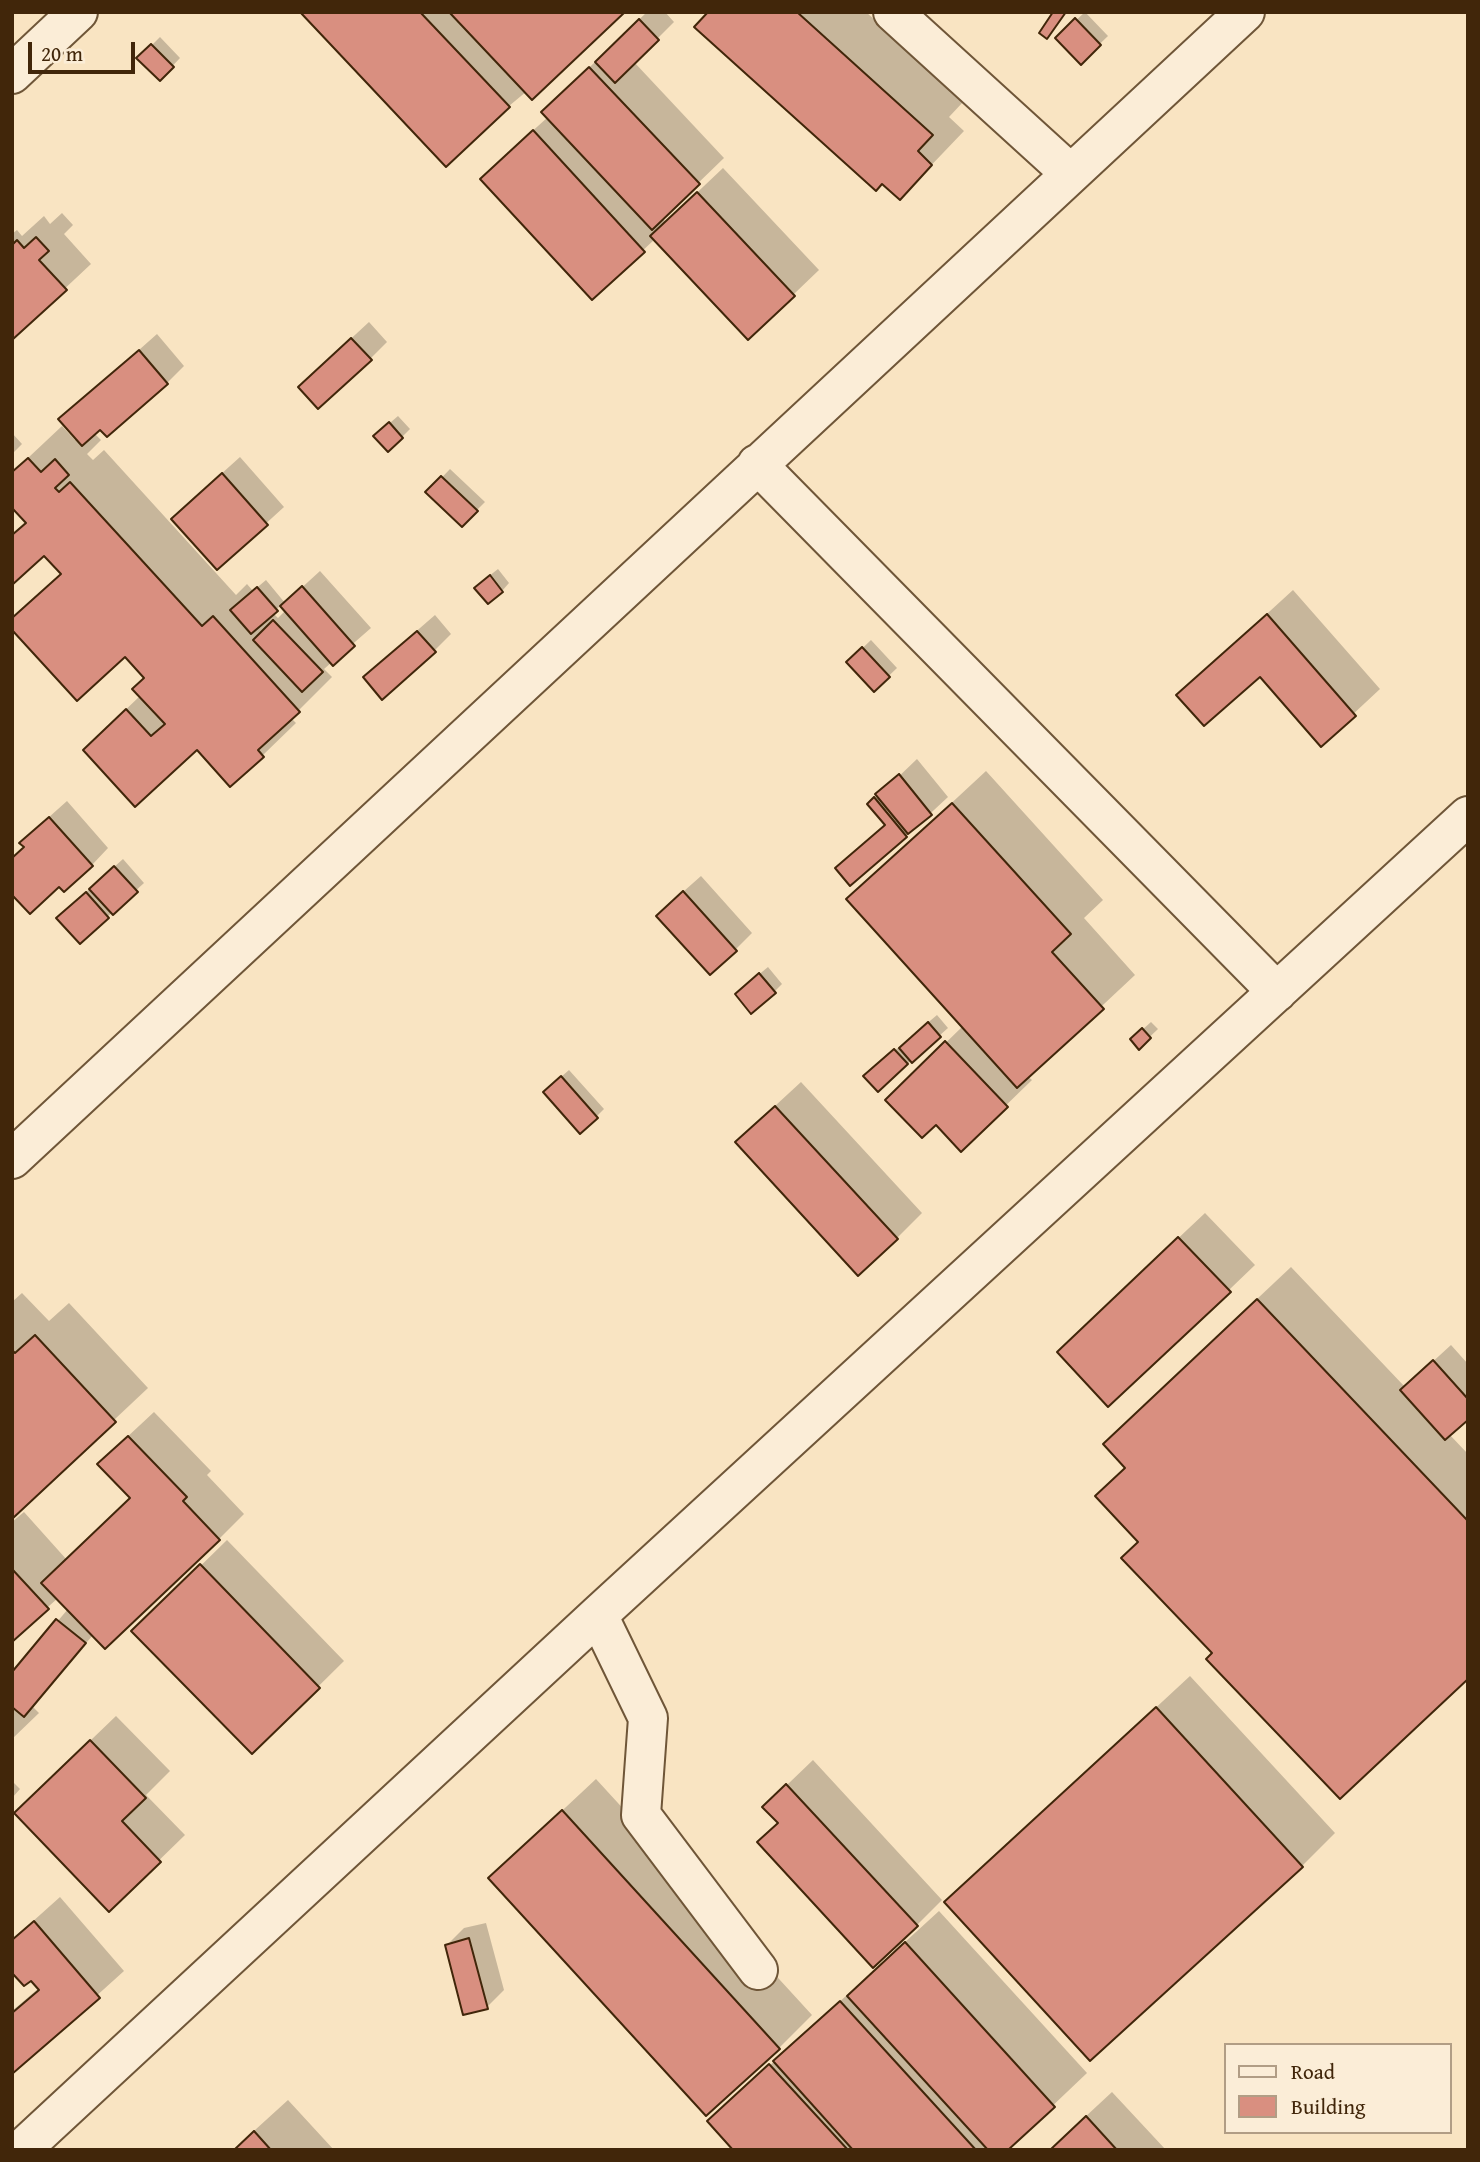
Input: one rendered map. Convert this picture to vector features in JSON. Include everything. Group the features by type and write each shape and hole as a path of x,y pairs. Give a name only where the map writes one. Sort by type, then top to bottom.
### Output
{"street":[{"path":"12,74 78,12"},
{"path":"894,12 1071,174"},
{"path":"12,1159 1245,12"},
{"path":"757,464 1277,992"},
{"path":"21,2150 598,1615 1468,816"},
{"path":"598,1615 648,1718 641,1815 758,1970"}],"building":[{"path":"300,12 420,12 510,107 446,167"},
{"path":"449,12 625,12 532,100"},
{"path":"708,12 797,12 933,135 918,151 932,165 900,200 882,184 876,191 694,27"},
{"path":"1053,12 1066,12 1047,39 1039,33"},
{"path":"1075,18 1101,45 1081,65 1055,38"},
{"path":"639,19 659,40 615,83 595,62"},
{"path":"151,44 174,67 160,81 136,58"},
{"path":"589,67 700,184 652,230 541,112"},
{"path":"533,130 645,252 592,300 480,179"},
{"path":"697,192 795,296 748,340 650,236"},
{"path":"36,237 49,251 39,260 67,290 12,340 12,245 17,240 24,248"},
{"path":"351,338 372,360 318,409 298,387"},
{"path":"139,350 168,384 107,437 100,430 82,446 58,419"},
{"path":"389,422 403,438 388,452 373,436"},
{"path":"28,458 41,472 55,459 69,475 55,488 59,492 70,482 202,626 213,616 300,712 258,750 264,757 230,787 197,750 135,807 83,750 126,709 151,736 165,724 132,689 144,678 125,657 77,701 12,630 12,618 61,574 44,556 12,585 12,535 26,523 12,508 12,472"},
{"path":"222,473 268,525 217,570 171,519"},
{"path":"441,476 478,511 462,527 425,492"},
{"path":"490,575 503,592 488,604 474,588"},
{"path":"302,586 355,646 333,666 280,606"},
{"path":"257,587 278,611 251,634 230,610"},
{"path":"1267,614 1356,716 1321,747 1260,677 1204,726 1176,695"},
{"path":"273,620 323,672 302,692 253,640"},
{"path":"417,631 436,652 382,700 363,677"},
{"path":"862,647 890,677 874,692 846,662"},
{"path":"899,774 932,815 908,834 875,794"},
{"path":"874,797 907,837 850,886 835,868 885,825 867,804"},
{"path":"952,803 1071,934 1052,952 1104,1009 1017,1088 846,899"},
{"path":"49,817 93,866 64,892 59,887 30,914 12,895 12,858 24,847 19,843"},
{"path":"114,866 138,892 113,915 89,889"},
{"path":"683,891 737,951 710,975 656,916"},
{"path":"86,892 109,918 80,944 56,918"},
{"path":"759,973 776,993 751,1014 735,994"},
{"path":"928,1022 941,1037 912,1063 899,1048"},
{"path":"1142,1028 1151,1038 1139,1050 1130,1039"},
{"path":"945,1041 1008,1107 961,1152 936,1125 922,1138 885,1100"},
{"path":"894,1049 908,1064 878,1092 863,1076"},
{"path":"561,1076 598,1118 580,1134 543,1092"},
{"path":"775,1106 898,1239 858,1276 735,1142"},
{"path":"1178,1237 1231,1292 1108,1407 1057,1352"},
{"path":"1257,1299 1468,1521 1468,1679 1340,1799 1206,1659 1212,1653 1121,1558 1138,1542 1095,1496 1125,1468 1103,1444"},
{"path":"35,1335 116,1422 12,1519 12,1350 15,1353"},
{"path":"1433,1360 1468,1399 1468,1420 1445,1440 1400,1390"},
{"path":"128,1436 187,1497 183,1501 220,1540 105,1649 41,1583 130,1498 97,1464"},
{"path":"200,1564 320,1688 252,1754 131,1631"},
{"path":"12,1569 49,1609 12,1642"},
{"path":"56,1619 86,1643 24,1717 12,1707 12,1672"},
{"path":"1156,1707 1303,1867 1090,2061 944,1902"},
{"path":"90,1740 146,1798 122,1821 161,1862 109,1912 14,1813"},
{"path":"786,1784 918,1926 873,1968 757,1842 778,1823 762,1807"},
{"path":"562,1810 780,2049 706,2116 488,1878"},
{"path":"34,1921 100,1998 12,2074 12,2013 39,1990 31,1981 24,1986 12,1973 12,1940"},
{"path":"469,1938 488,2009 463,2015 445,1945"},
{"path":"905,1942 1055,2107 1008,2150 988,2150 847,1996"},
{"path":"840,2001 976,2150 853,2150 773,2061"},
{"path":"769,2064 848,2150 733,2150 707,2121"},
{"path":"1086,2116 1117,2150 1050,2150"},
{"path":"254,2131 271,2150 234,2150"}]}
